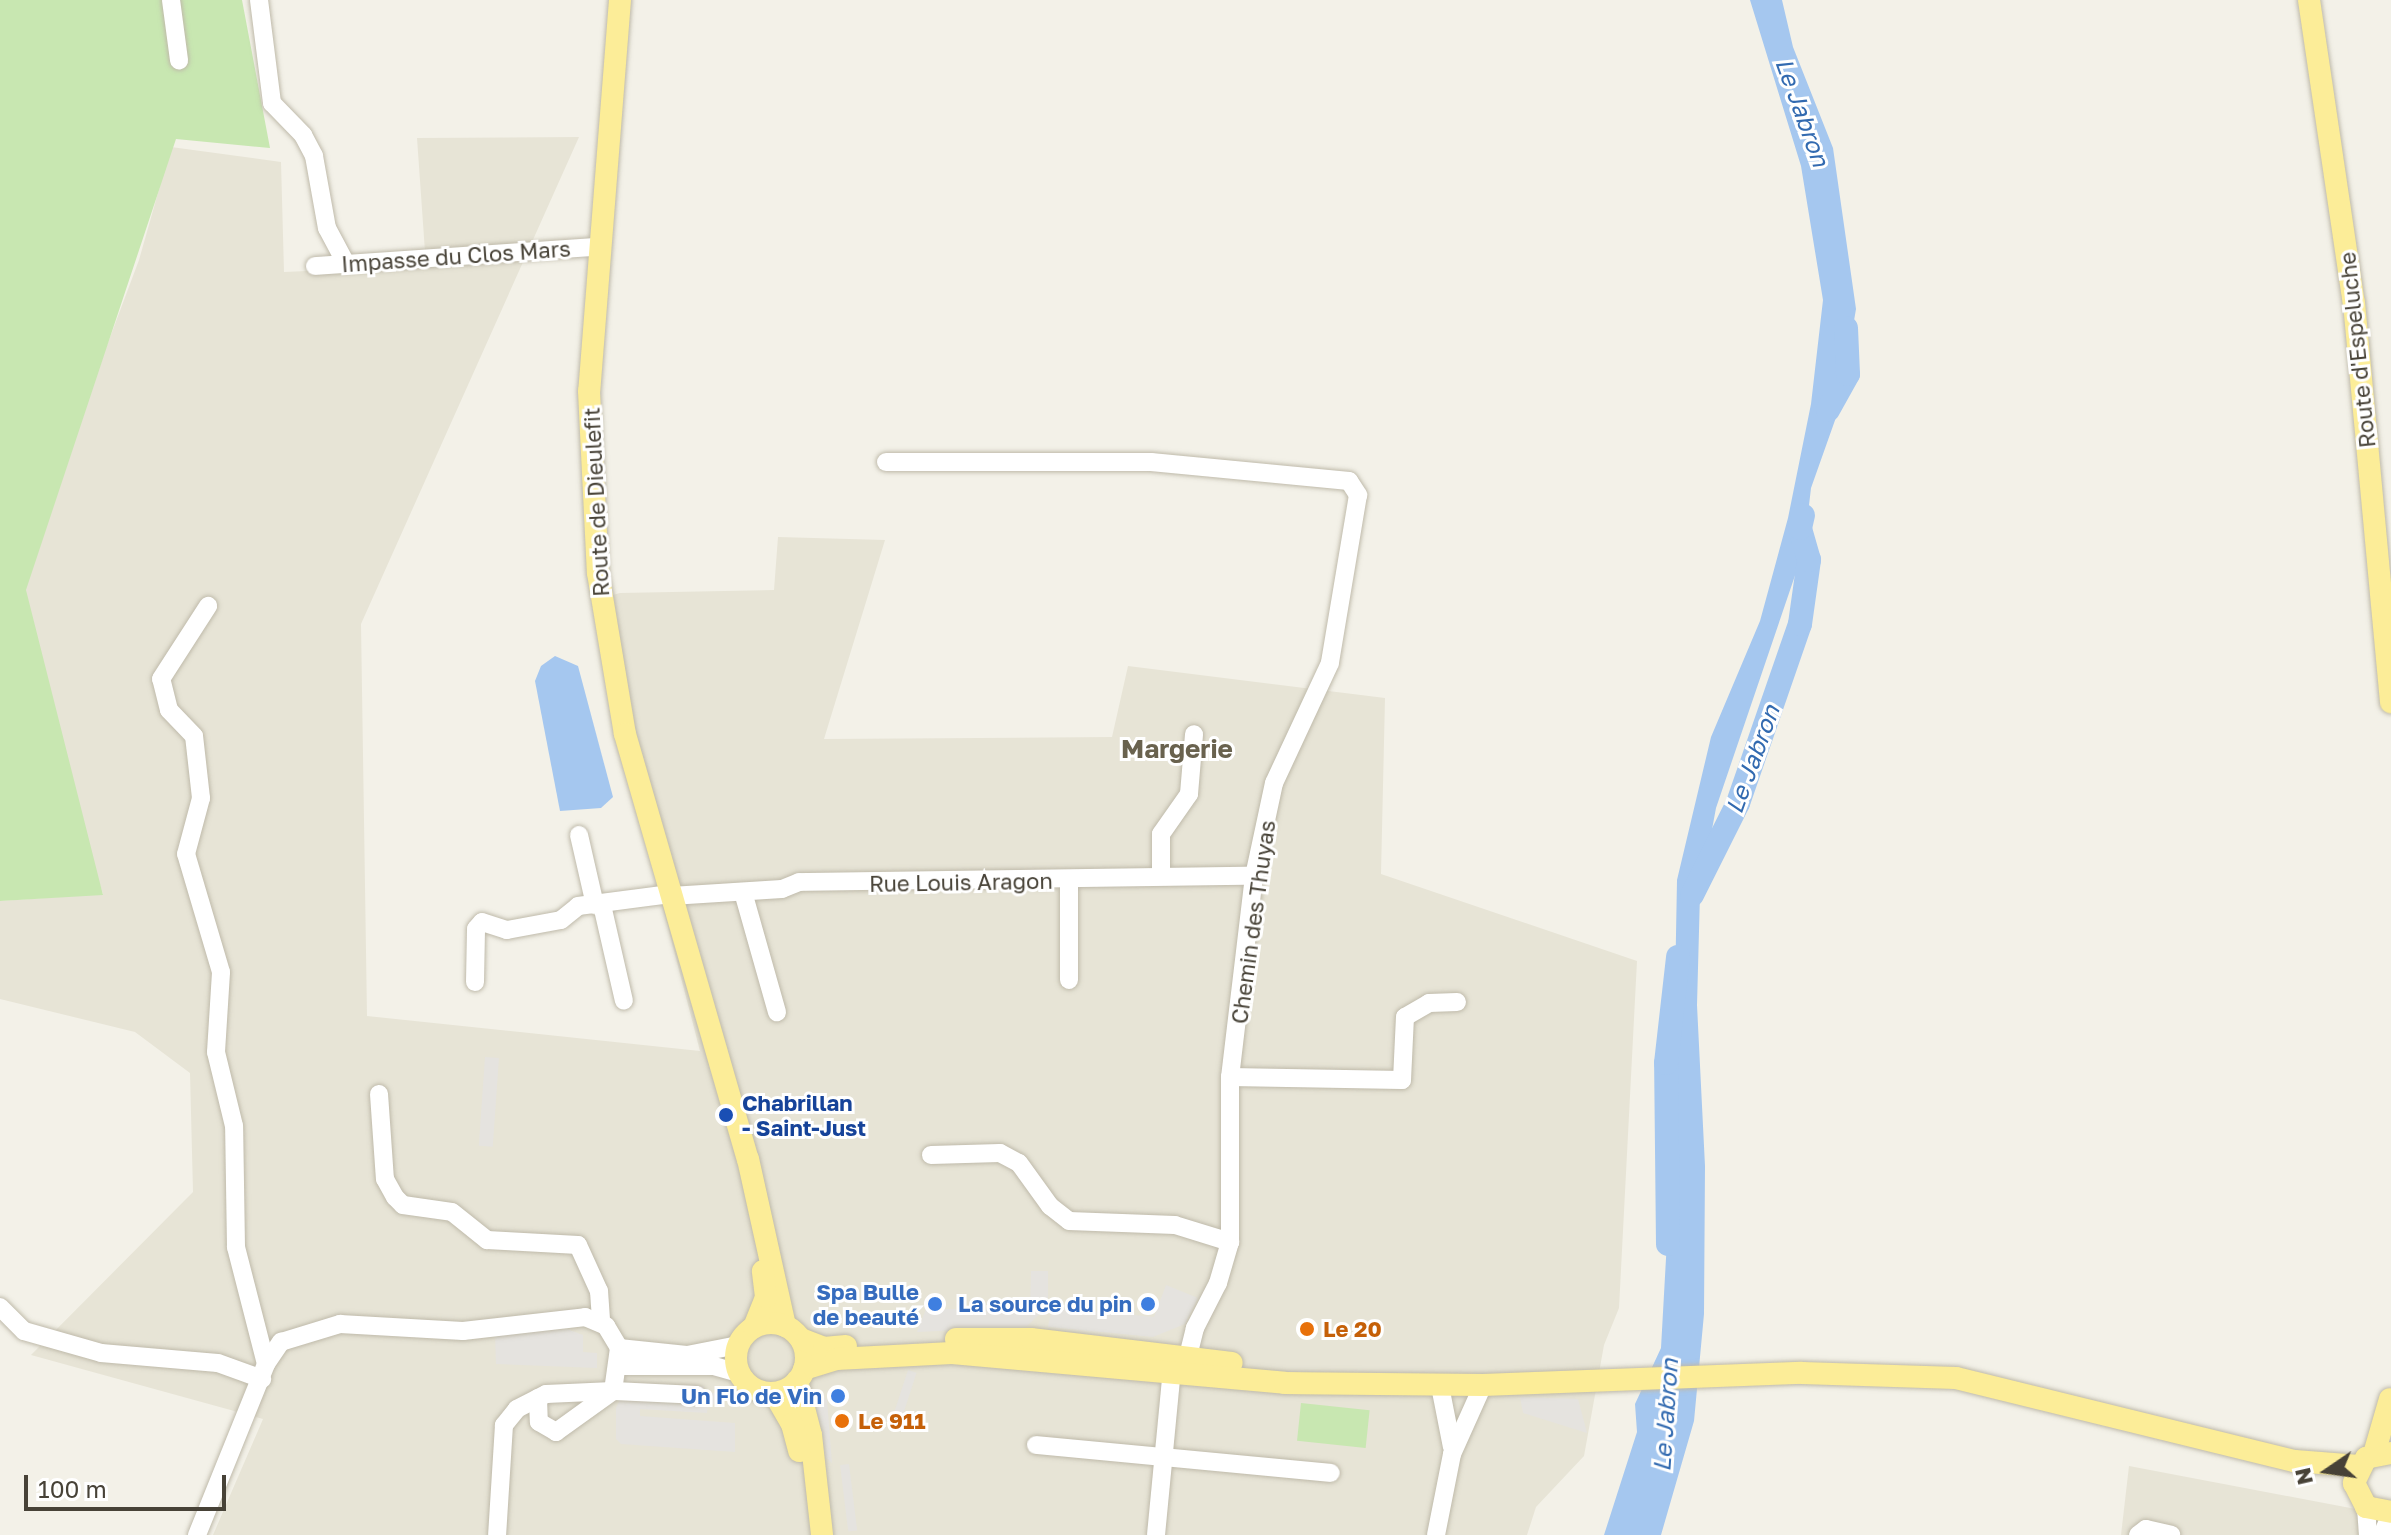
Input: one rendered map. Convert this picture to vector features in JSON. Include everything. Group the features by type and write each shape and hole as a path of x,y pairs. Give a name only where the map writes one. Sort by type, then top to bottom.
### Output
{"main road":[{"name":"Route de Dieulefit","path":"620,0 597,247 589,391 598,573 613,683 670,895 748,1159 793,1332"},
{"name":"Route d'Espeluche","path":"2309,0 2354,303 2391,702"},
{"name":"Route de Dieulefit","path":"700,993 765,1276 766,1297 754,1327"},
{"path":"1180,1363 1110,1364 952,1353 836,1359 801,1375 774,1393 754,1388 739,1373 738,1345 754,1327 793,1332 824,1348 1031,1339 1180,1363 1285,1383 1440,1386 1738,1375 1956,1378 2295,1461 2391,1513"},
{"path":"793,1332 811,1435 822,1535"},
{"path":"2361,1499 2375,1457 2390,1390"},
{"path":"2390,1390 2391,1425"},
{"path":"774,1393 797,1437 812,1535"},
{"path":"2295,1461 2375,1457"}],"street":[{"path":"171,0 179,60"},
{"path":"259,0 272,103 303,135 314,156 327,228 346,263"},
{"name":"Impasse du Clos Mars","path":"315,266 597,247"},
{"name":"Chemin des Thuyas","path":"886,462 1151,462 1349,481 1358,495 1330,663 1274,783 1254,876 1230,1077 1230,1242 1180,1363 1156,1535"},
{"path":"208,606 161,679 169,710 194,736 201,798 186,854 221,972 216,1052 234,1126 236,1247 264,1371"},
{"path":"1161,876 1161,834 1189,794 1194,734"},
{"path":"579,835 624,1001"},
{"name":"Rue Louis Aragon","path":"475,982 476,929 482,922 507,930 561,920 578,906 670,895 791,888 799,882 1254,876"},
{"path":"1069,880 1069,980"},
{"path":"743,892 777,1012"},
{"path":"1230,1077 1402,1080 1405,1017 1429,1003 1457,1002"},
{"path":"379,1094 385,1179 403,1205 452,1212 487,1240 578,1245 599,1291 601,1323 619,1357 613,1391 556,1432 539,1422 538,1398"},
{"path":"931,1155 1000,1153 1019,1163 1050,1206 1069,1221 1175,1225 1230,1242"},
{"path":"0,1307 24,1331 85,1349 264,1371"},
{"path":"197,1535 264,1371 281,1342 340,1324 463,1331 585,1317 601,1323"},
{"path":"619,1357 687,1355 738,1345"},
{"path":"619,1357 714,1366 739,1373"},
{"path":"1436,1535 1452,1454 1483,1385"},
{"path":"1440,1386 1452,1454"},
{"path":"497,1535 504,1425 517,1409 553,1392 697,1395"},
{"path":"1036,1445 1331,1473"},
{"path":"2361,1499 2368,1535"},
{"path":"2382,1535 2391,1513"},
{"path":"2138,1535 2146,1529 2171,1535"}],"shaded area":[{"path":"579,137 361,624 367,1016 700,1051 619,738 595,600 620,593 774,590 778,537 885,540 824,739 1112,737 1128,666 1385,698 1381,874 1637,961 1619,1308 1604,1345 1584,1456 1536,1507 1527,1535 213,1535 263,1419 31,1355 193,1192 190,1073 135,1032 0,999 0,901 103,894 0,576 88,396 139,260 171,147 281,162 284,272 426,266 417,138"},
{"path":"485,1057 499,1058 493,1147 479,1146"},
{"path":"1031,1271 1048,1271 1048,1306 1026,1327 917,1332 926,1309 1030,1309"},
{"path":"1166,1285 1198,1298 1185,1324 1153,1337 1048,1327 1052,1307 1154,1317"},
{"path":"567,1329 583,1335 583,1352 597,1353 597,1368 496,1364 495,1335"},
{"path":"908,1370 917,1373 900,1425 891,1422"},
{"path":"628,1384 704,1386 704,1393 720,1393 718,1404 708,1405 707,1413 640,1409 640,1416 735,1423 735,1452 621,1444 616,1439 616,1408"},
{"path":"815,1392 827,1400 832,1463 822,1454"},
{"path":"1520,1397 1578,1399 1587,1433 1523,1413"},
{"path":"849,1464 857,1531 848,1532 840,1465"},
{"path":"2129,1466 2387,1515 2385,1535 2121,1535"}],"green space":[{"path":"0,0 242,0 270,148 176,139 26,590 103,895 0,901"},
{"path":"1301,1403 1370,1410 1366,1448 1297,1441"}],"water":[{"path":"1750,0 1782,0 1793,47 1833,148 1856,309 1839,409 1811,488 1804,549 1716,808 1700,894 1697,1005 1705,1166 1704,1314 1694,1421 1661,1535 1604,1535 1637,1432 1635,1404 1661,1348 1672,1151 1677,880 1711,737 1760,621 1788,518 1811,404 1823,300 1801,166"},
{"path":"555,656 578,666 613,797 601,808 560,811 535,681 541,666"}],"waterway":[{"name":"Le Jabron","path":"1828,410 1848,374 1846,328"},
{"name":"Le Jabron","path":"1692,895 1738,803 1800,624 1809,560 1800,528 1803,515"},
{"name":"Le Jabron","path":"1668,1244 1666,1063 1678,957"}],"place":[{"name":"Chabrillan - Saint-Just","path":"726,1115"},
{"name":"Spa Bulle de beauté","path":"935,1304"},
{"name":"La source du pin","path":"1148,1304"},
{"name":"Le 20","path":"1307,1329"},
{"name":"Un Flo de Vin","path":"838,1396"},
{"name":"Le 911","path":"842,1421"}],"district":[{"name":"Margerie","path":"1177,749"}]}
